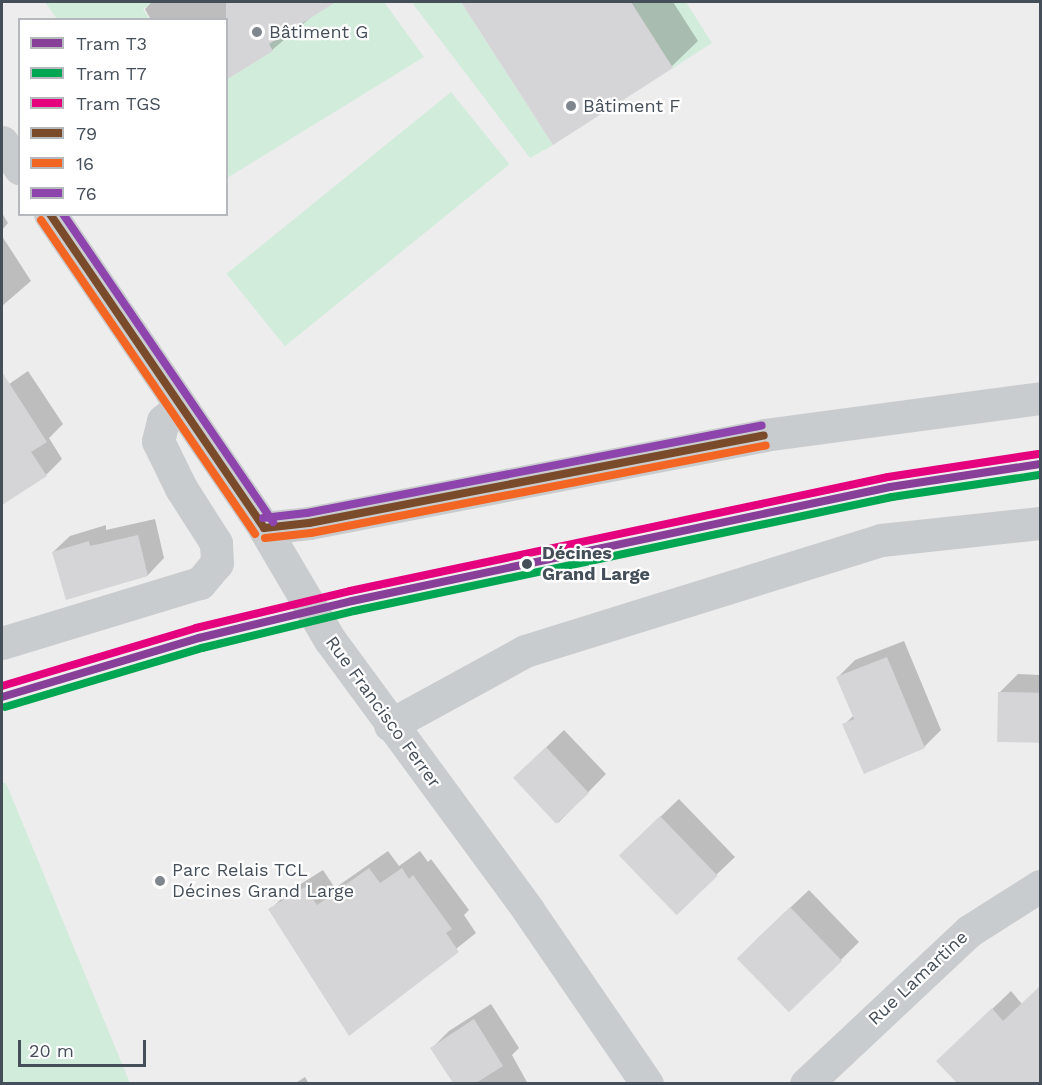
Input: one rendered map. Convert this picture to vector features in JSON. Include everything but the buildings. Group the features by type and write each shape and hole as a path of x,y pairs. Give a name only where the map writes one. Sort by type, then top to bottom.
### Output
{"street":[{"path":"2,142 18,166"},
{"name":"Rue Francisco Ferrer","path":"51,216 178,408 264,528 312,611 390,725 528,910 647,1083"},
{"path":"264,528 309,523 764,435 1041,398"},
{"path":"2,643 200,583 217,563 216,543 181,488 158,441 163,420 178,408"},
{"path":"390,725 525,651 826,557 881,540 1041,523"},
{"name":"Rue Lamartine","path":"806,1083 969,931 1041,886"}],"green space":[{"path":"45,2 154,2 143,9 149,18 56,18"},
{"path":"318,2 384,2 424,57 228,177 228,71 230,70 234,75 273,51 269,44 323,10"},
{"path":"417,2 461,2 553,145 530,158 413,4"},
{"path":"631,2 686,2 712,43 673,68"},
{"path":"451,92 510,164 285,346 226,274"},
{"path":"2,783 6,783 130,1083 2,1083"}],"tram line":[{"name":"TGS","path":"2,686 196,628 350,591 888,477 1038,454"},
{"name":"T3","path":"2,697 199,638 352,601 890,487 1040,464"},
{"name":"T7","path":"5,707 202,648 354,611 892,497 1040,475"}],"transit line":[{"name":"79","path":"51,216 264,528"},
{"name":"76","path":"64,216 273,522"},
{"name":"16","path":"41,220 255,534"},
{"name":"76","path":"263,518 307,513 762,425"},
{"name":"79","path":"264,528 309,523 764,435"},
{"name":"16","path":"265,538 311,533 766,445"}],"place":[{"name":"Bâtiment G","path":"257,32"},
{"name":"Bâtiment F","path":"571,106"},
{"name":"Décines Grand Large","path":"527,564"},
{"name":"Parc Relais TCL Décines Grand Large","path":"160,881"}]}
